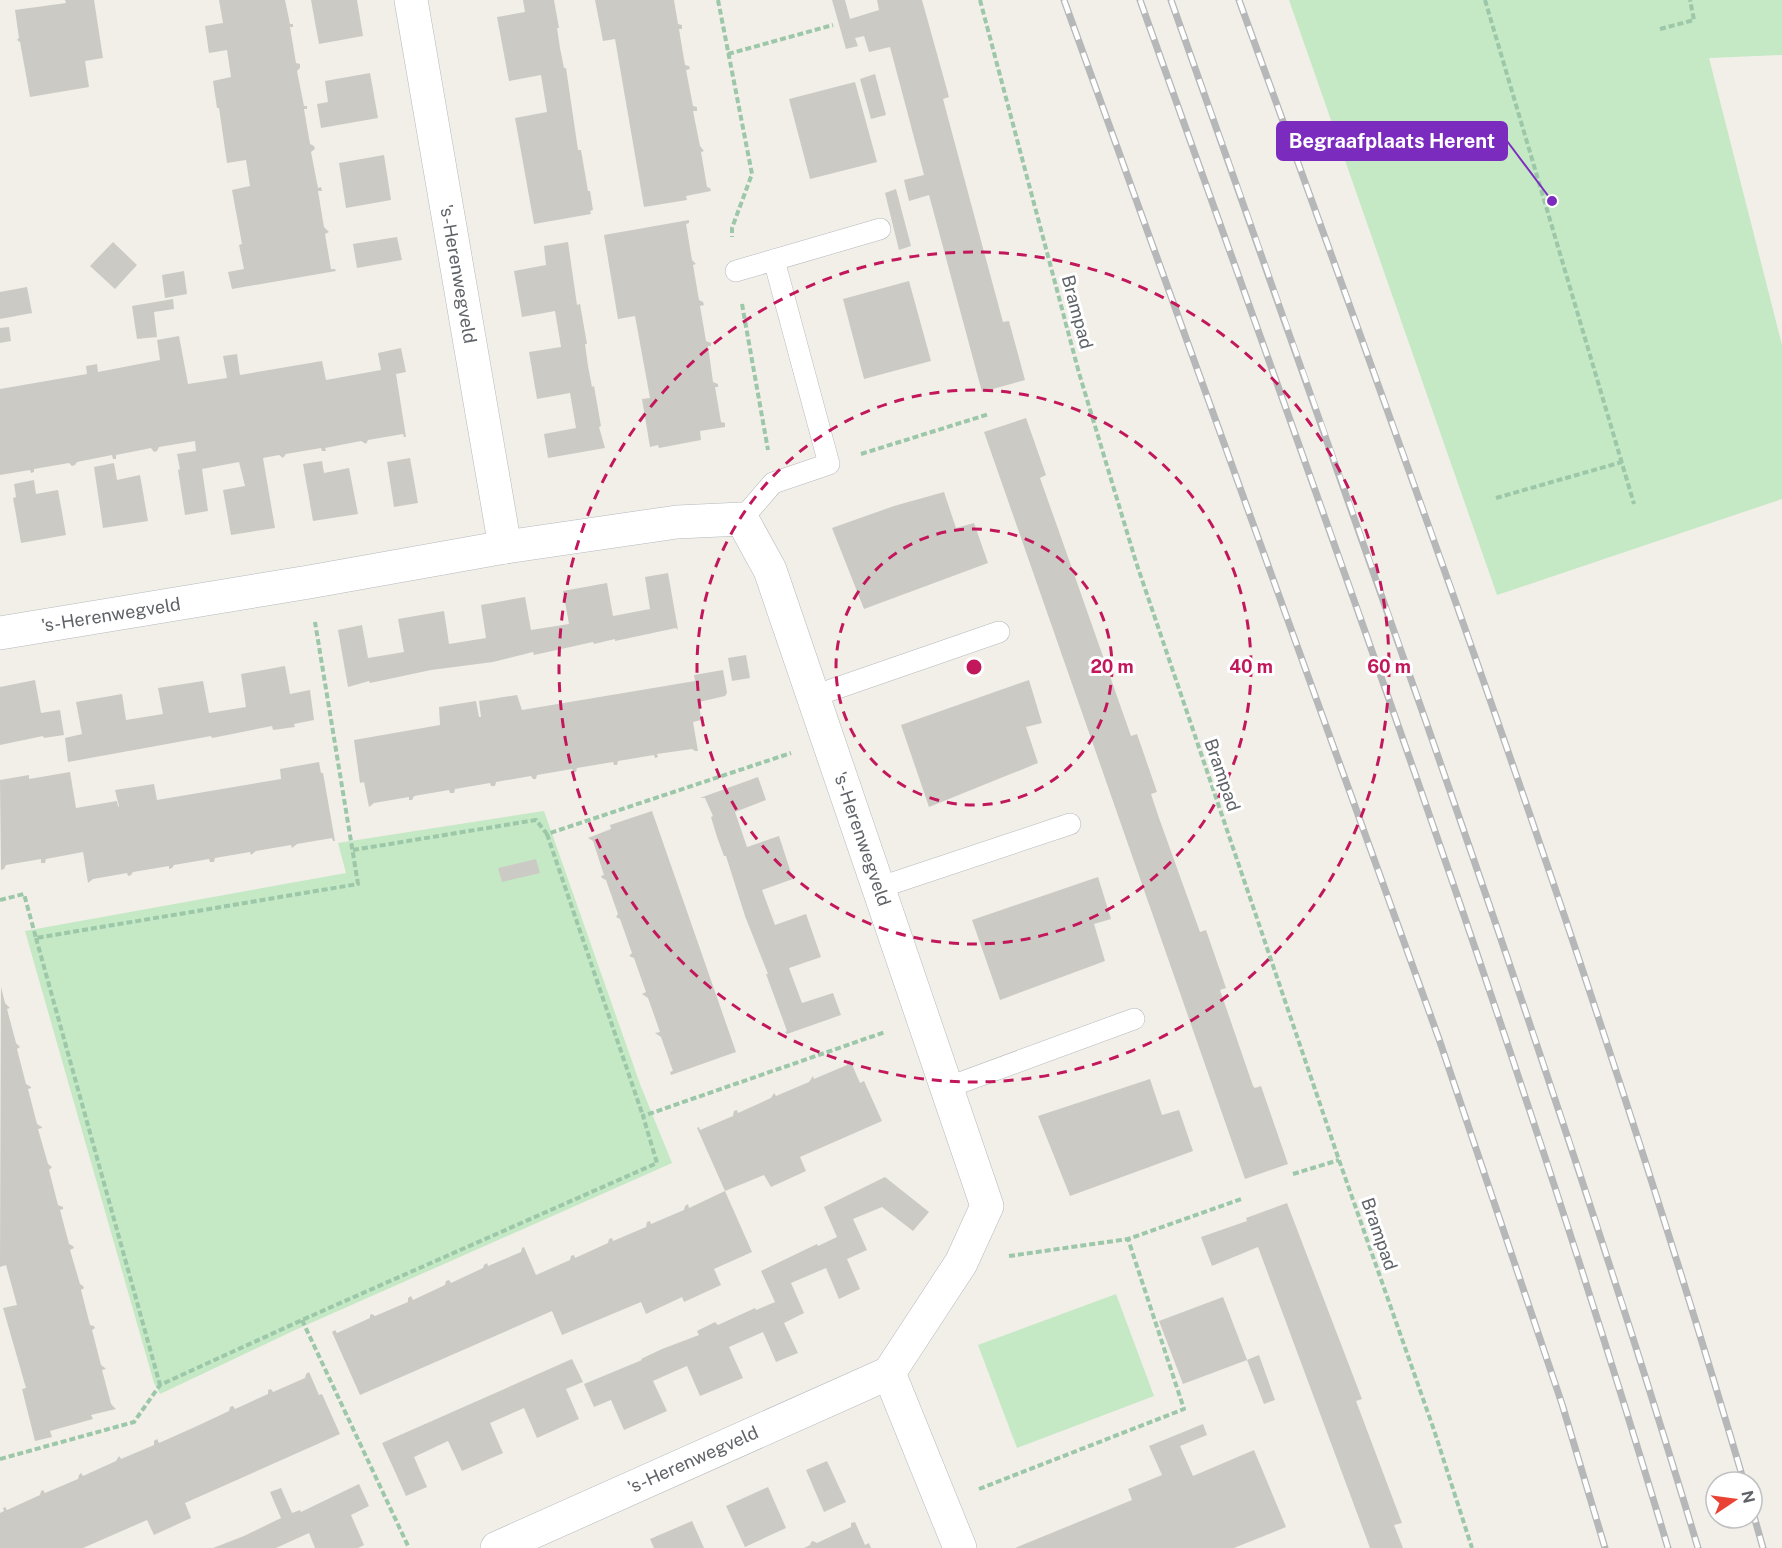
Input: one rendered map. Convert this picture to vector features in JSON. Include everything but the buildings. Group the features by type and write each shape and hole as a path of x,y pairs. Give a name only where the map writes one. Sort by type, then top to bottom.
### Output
{"street":[{"name":"'s-Herenwegveld","path":"411,0 505,548"},
{"name":"'s-Herenwegveld","path":"0,633 505,548 677,522 742,519 770,570 987,1206 961,1263 889,1373 497,1548"},
{"path":"889,1373 960,1548"}],"lane":[{"path":"736,271 880,229"},
{"path":"742,519 773,483 829,464 774,260"},
{"path":"814,696 999,632"},
{"path":"878,888 1070,824"},
{"path":"946,1088 1134,1019"}],"path":[{"name":"Brampad","path":"980,0 1079,373 1136,562 1339,1160 1434,1430 1472,1548"},
{"path":"1485,0 1634,504"},
{"path":"1660,29 1695,20 1690,0"},
{"path":"728,54 833,25"},
{"path":"829,464 989,414"},
{"path":"1496,498 1622,462"},
{"path":"36,938 358,884 309,582"},
{"path":"547,834 828,740"},
{"path":"0,1459 134,1422 160,1385 657,1163 644,1116 547,834 536,820 353,850"},
{"path":"0,900 24,894 160,1385"},
{"path":"644,1116 923,1019"},
{"path":"1293,1174 1339,1160"},
{"path":"961,1263 1128,1239 1241,1199"},
{"path":"942,1504 1184,1409 1128,1239"},
{"path":"302,1320 409,1548"}],"green space":[{"path":"1289,0 1782,0 1782,55 1709,58 1782,345 1782,499 1497,595"},
{"path":"544,811 640,1084 672,1163 295,1330 160,1394 154,1383 25,931 346,873 338,843"},
{"path":"1116,1294 1154,1396 1017,1448 978,1345"}],"railway":[{"path":"1064,0 1439,1039 1562,1404 1605,1548"},
{"path":"1140,0 1481,964 1608,1353 1668,1548"},
{"path":"1171,0 1521,996 1612,1271 1698,1548"},
{"path":"1239,0 1438,553 1567,922 1628,1108 1740,1470"},
{"path":"1758,1530 1763,1548"}],"place":[{"name":"Begraafplaats Herent","path":"1552,201"}]}
